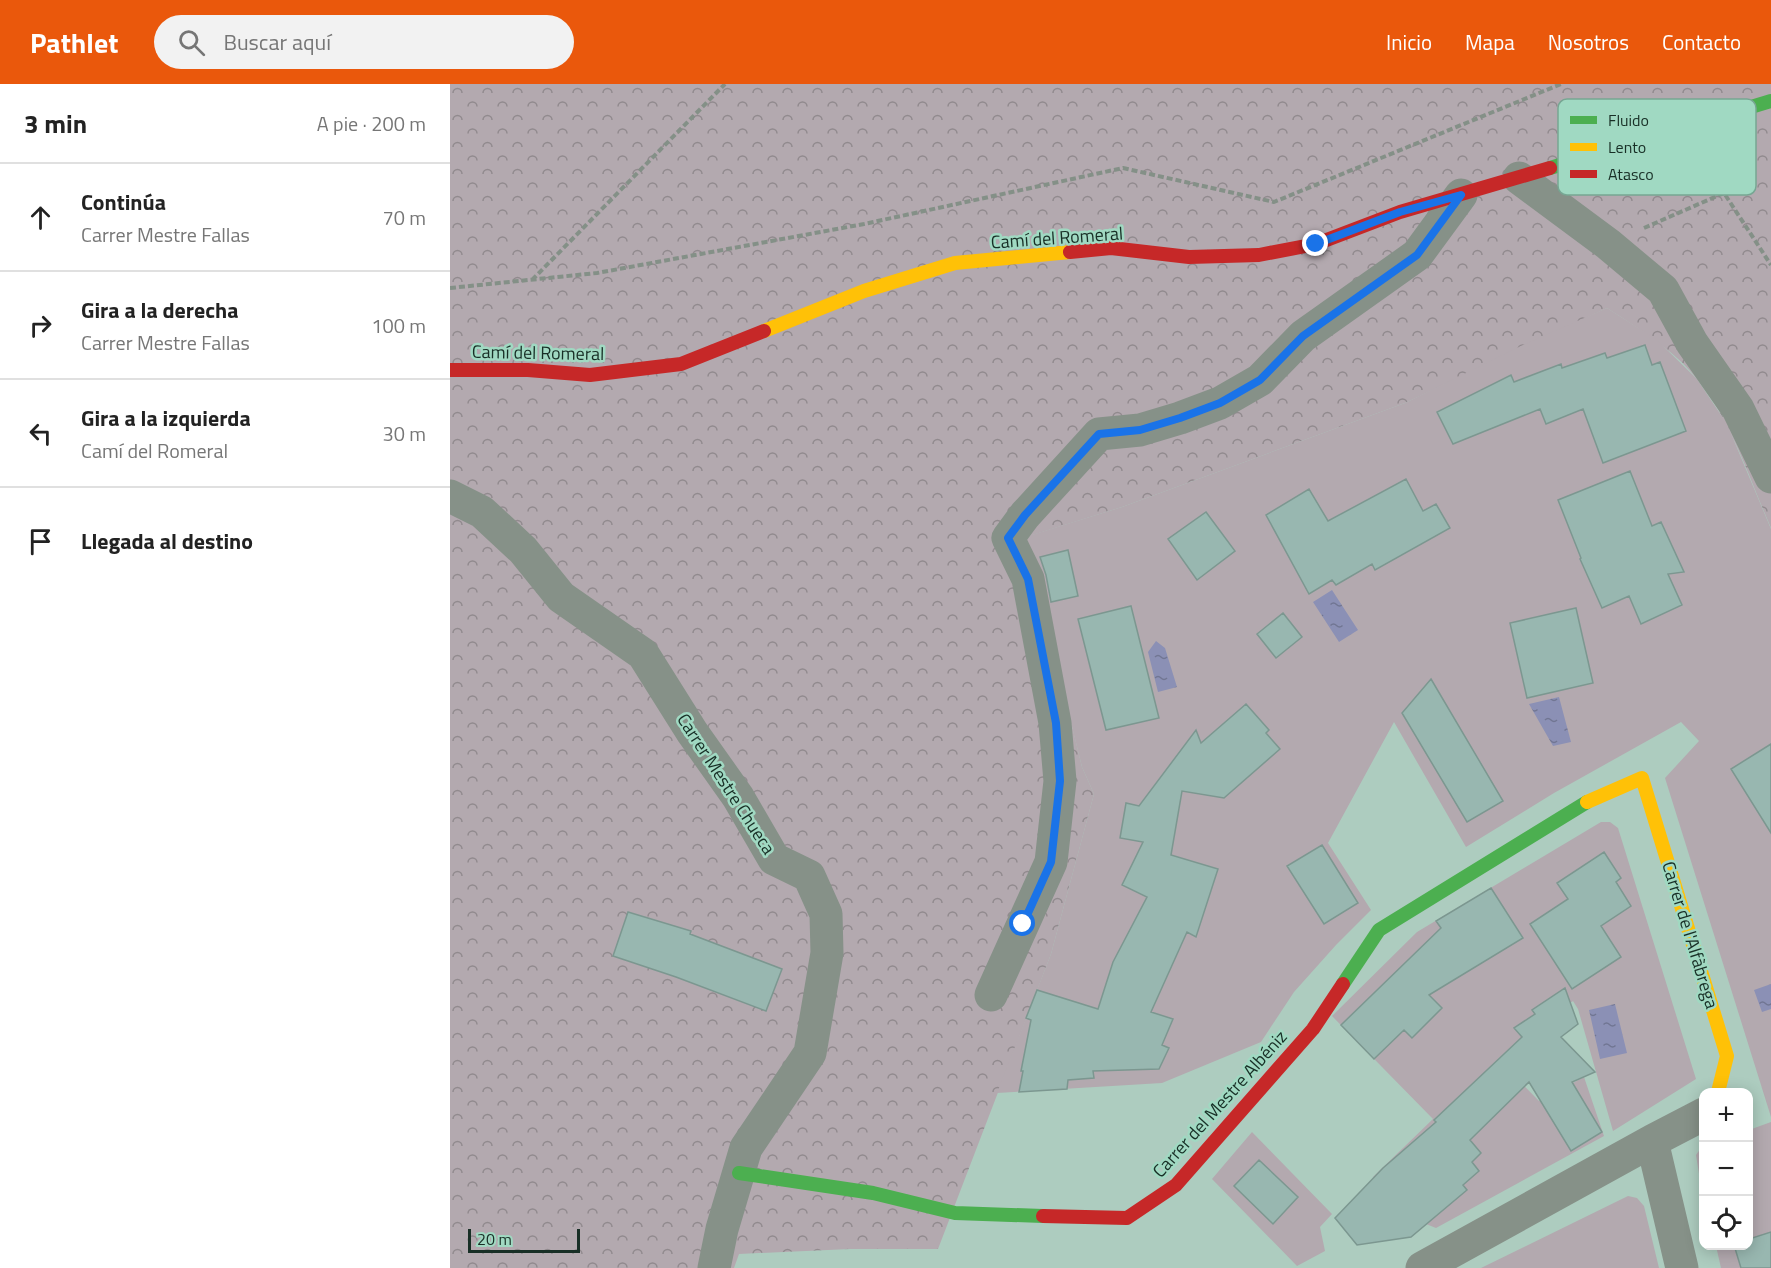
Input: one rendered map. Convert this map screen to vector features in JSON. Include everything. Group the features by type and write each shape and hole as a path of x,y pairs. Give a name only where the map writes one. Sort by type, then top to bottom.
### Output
{"street":[{"name":"Camí del Romeral","path":"1756,106 1771,101"},
{"name":"Camí del Romeral","path":"450,370 528,370 590,375 681,364 864,291 955,263 1111,248 1189,257 1259,255 1316,244 1400,212 1558,166"},
{"path":"1519,178 1608,244 1663,291 1692,343 1738,409 1771,477"},
{"path":"991,994 1051,862 1060,781 1056,723 1028,579 1008,538 1025,515 1099,434 1140,430 1180,418 1220,403 1260,380 1303,336 1417,255 1461,195"},
{"name":"Carrer Mestre Chueca","path":"450,496 482,512 523,550 561,597 643,654 692,732 738,797 774,859 809,876 826,914 826,953 810,1053 746,1148 722,1229 714,1268"},
{"name":"Carrer del Mestre Albéniz","path":"739,1173 873,1193 956,1213 1126,1218 1176,1185 1305,1037 1379,930 1582,804 1642,778"},
{"name":"Carrer de l'Alfàbrega","path":"1642,778 1726,1056 1719,1088"},
{"path":"1422,1268 1699,1117"},
{"path":"1652,1141 1682,1268"}],"path":[{"path":"532,280 725,84"},
{"path":"450,288 597,273 864,224 1123,168 1274,202 1561,84"},
{"path":"1608,244 1719,195"},
{"path":"1725,195 1771,265"}],"green space":[{"path":"450,84 1771,84 1771,528 1730,432 1697,379 1666,349 1607,308 1405,403 1122,507 1026,537 1082,767 1094,794 1051,954 938,1249 850,1249 739,1254 734,1268 450,1268"},
{"path":"1607,308 1657,340 1697,379 1727,424 1771,529 1771,1117 1665,778 1699,741 1681,722 1554,793 1466,847 1394,722 1328,843 1371,910 1294,992 1261,1042 1162,1083 997,1093 1051,954 1094,794 1082,767 1025,537 1122,507 1405,403 1523,345"},
{"path":"1601,822 1610,822 1618,828 1696,1079 1613,1131 1578,1009 1573,1001 1522,1037 1498,1059 1539,1101 1584,1077 1604,1136 1436,1228 1421,1222 1373,1177 1433,1119 1332,1016 1417,932"},
{"path":"1771,1122 1771,1268 1721,1268 1717,1250 1753,1250 1753,1129"},
{"path":"1252,1132 1332,1214 1320,1227 1325,1251 1297,1266 1212,1179"},
{"path":"1699,1151 1699,1174 1696,1155"},
{"path":"1628,1196 1637,1198 1644,1206 1659,1268 1481,1268"}],"water":[{"path":"1332,590 1358,630 1339,642 1313,602"},
{"path":"1156,641 1165,648 1177,687 1158,692 1148,652"},
{"path":"1559,697 1571,742 1553,746 1529,704"},
{"path":"1771,984 1771,1009 1762,1012 1754,990"},
{"path":"1615,1004 1627,1053 1600,1059 1589,1010"}],"building":[{"path":"1645,345 1652,365 1660,362 1686,431 1603,463 1583,409 1546,424 1540,409 1453,444 1437,412 1511,375 1514,382 1561,364 1562,368 1605,353 1607,358"},
{"path":"1630,471 1652,526 1661,522 1684,572 1668,574 1682,605 1641,624 1629,596 1602,608 1580,559 1558,500"},
{"path":"1406,479 1423,511 1436,504 1450,528 1375,570 1372,564 1336,585 1332,580 1309,594 1266,515 1309,489 1328,521"},
{"path":"1206,512 1235,551 1197,580 1168,539"},
{"path":"1068,550 1078,596 1051,602 1040,557"},
{"path":"1131,606 1159,718 1106,730 1078,619"},
{"path":"1576,608 1593,683 1527,698 1510,623"},
{"path":"1283,613 1302,637 1276,658 1257,634"},
{"path":"1431,679 1503,801 1467,822 1402,713"},
{"path":"1246,704 1269,730 1266,733 1280,749 1224,798 1182,791 1171,855 1218,869 1196,937 1187,932 1151,1012 1173,1019 1162,1045 1169,1048 1159,1069 1093,1071 1094,1078 1068,1080 1067,1089 1019,1092 1031,1020 1026,1018 1037,990 1098,1009 1113,962 1147,897 1122,885 1143,842 1120,838 1126,803 1139,806 1196,730 1201,743"},
{"path":"1771,744 1771,833 1731,769"},
{"path":"1322,845 1358,903 1324,924 1287,866"},
{"path":"1604,852 1621,878 1616,882 1631,906 1601,926 1621,957 1572,989 1530,924 1568,899 1557,883"},
{"path":"1491,888 1523,938 1429,995 1442,1008 1412,1038 1404,1030 1374,1059 1341,1025 1441,928 1436,921"},
{"path":"628,912 691,931 690,934 782,969 766,1011 613,956"},
{"path":"1565,988 1578,1024 1561,1037 1595,1072 1572,1082 1602,1132 1571,1151 1529,1082 1470,1140 1481,1153 1472,1162 1479,1171 1463,1185 1467,1190 1411,1237 1357,1245 1335,1218 1383,1168 1436,1122 1434,1120 1522,1037 1514,1028 1535,1014 1532,1010"},
{"path":"1259,1160 1298,1197 1273,1224 1234,1186"},
{"path":"1771,1232 1771,1268 1741,1268 1736,1250 1753,1250 1753,1238"}],"traffic: fast":[{"path":"1756,106 1771,101"},
{"path":"1550,168 1558,166"},
{"path":"1343,984 1379,930 1587,802"},
{"path":"739,1173 873,1193 955,1213 1043,1216"}],"traffic: slow":[{"path":"764,331 864,291 955,263 1070,252"},
{"path":"1587,802 1642,778 1727,1056 1719,1088"}],"traffic: jam":[{"path":"1070,252 1111,248 1189,257 1259,255 1316,244 1400,212 1550,168"},
{"path":"450,370 528,370 590,375 681,364 764,331"},
{"path":"1043,1216 1127,1218 1176,1185 1313,1029 1343,984"}],"route":[{"path":"1023,924 1051,862 1060,781 1056,723 1028,579 1008,538 1025,515 1099,434 1140,430 1180,418 1220,403 1260,380 1303,336 1417,255 1461,195 1400,212 1316,244"}]}
